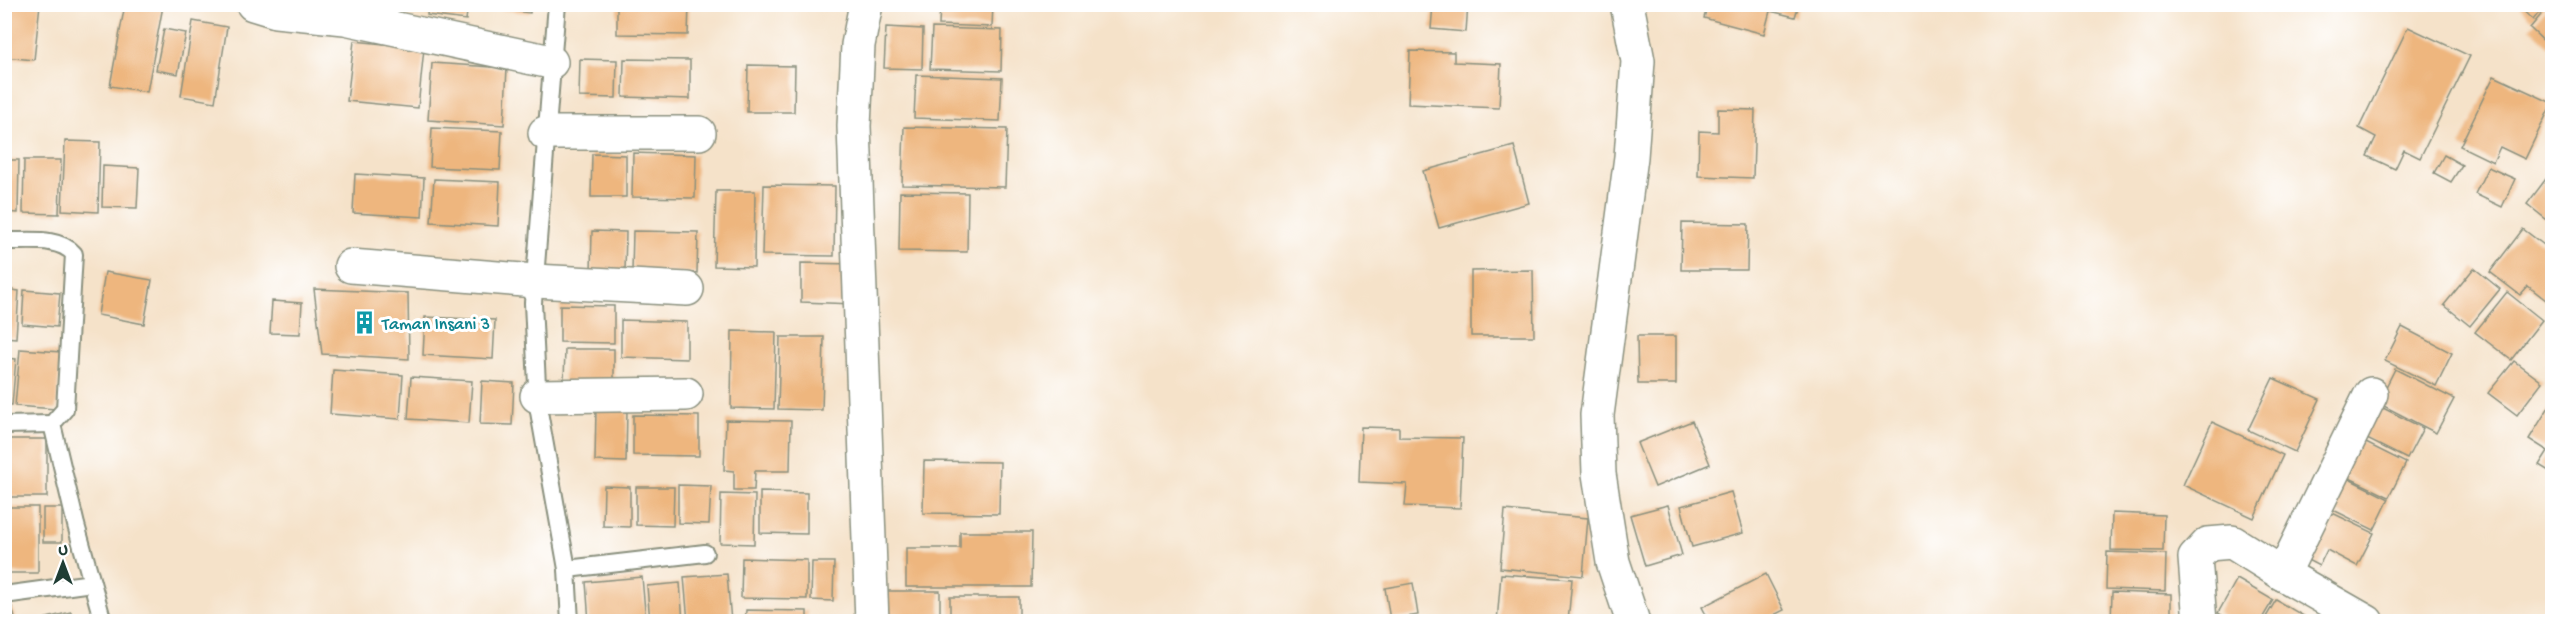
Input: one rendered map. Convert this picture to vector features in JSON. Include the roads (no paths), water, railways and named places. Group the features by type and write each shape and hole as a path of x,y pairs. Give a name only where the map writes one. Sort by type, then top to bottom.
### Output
{"street":[{"path":"253,4 276,11 346,11 551,62"},
{"path":"866,4 858,45 854,126 872,621"},
{"path":"1627,4 1638,61 1632,158 1597,415 1599,474 1613,562 1633,621"},
{"path":"545,133 699,133"},
{"path":"351,266 535,281 687,289"},
{"path":"537,396 686,394"},
{"path":"2283,574 2371,394"},
{"path":"2200,621 2195,558 2208,544 2232,542 2283,574 2367,621"}],"lane":[{"path":"557,4 533,303 537,396 567,569 570,621"},
{"path":"4,241 56,243 67,246 74,254 65,409 52,424 4,424"},
{"path":"52,424 102,621"},
{"path":"567,569 705,553"},
{"path":"4,595 92,583"}],"place":[{"name":"Taman Insani 3","path":"364,323"}]}
